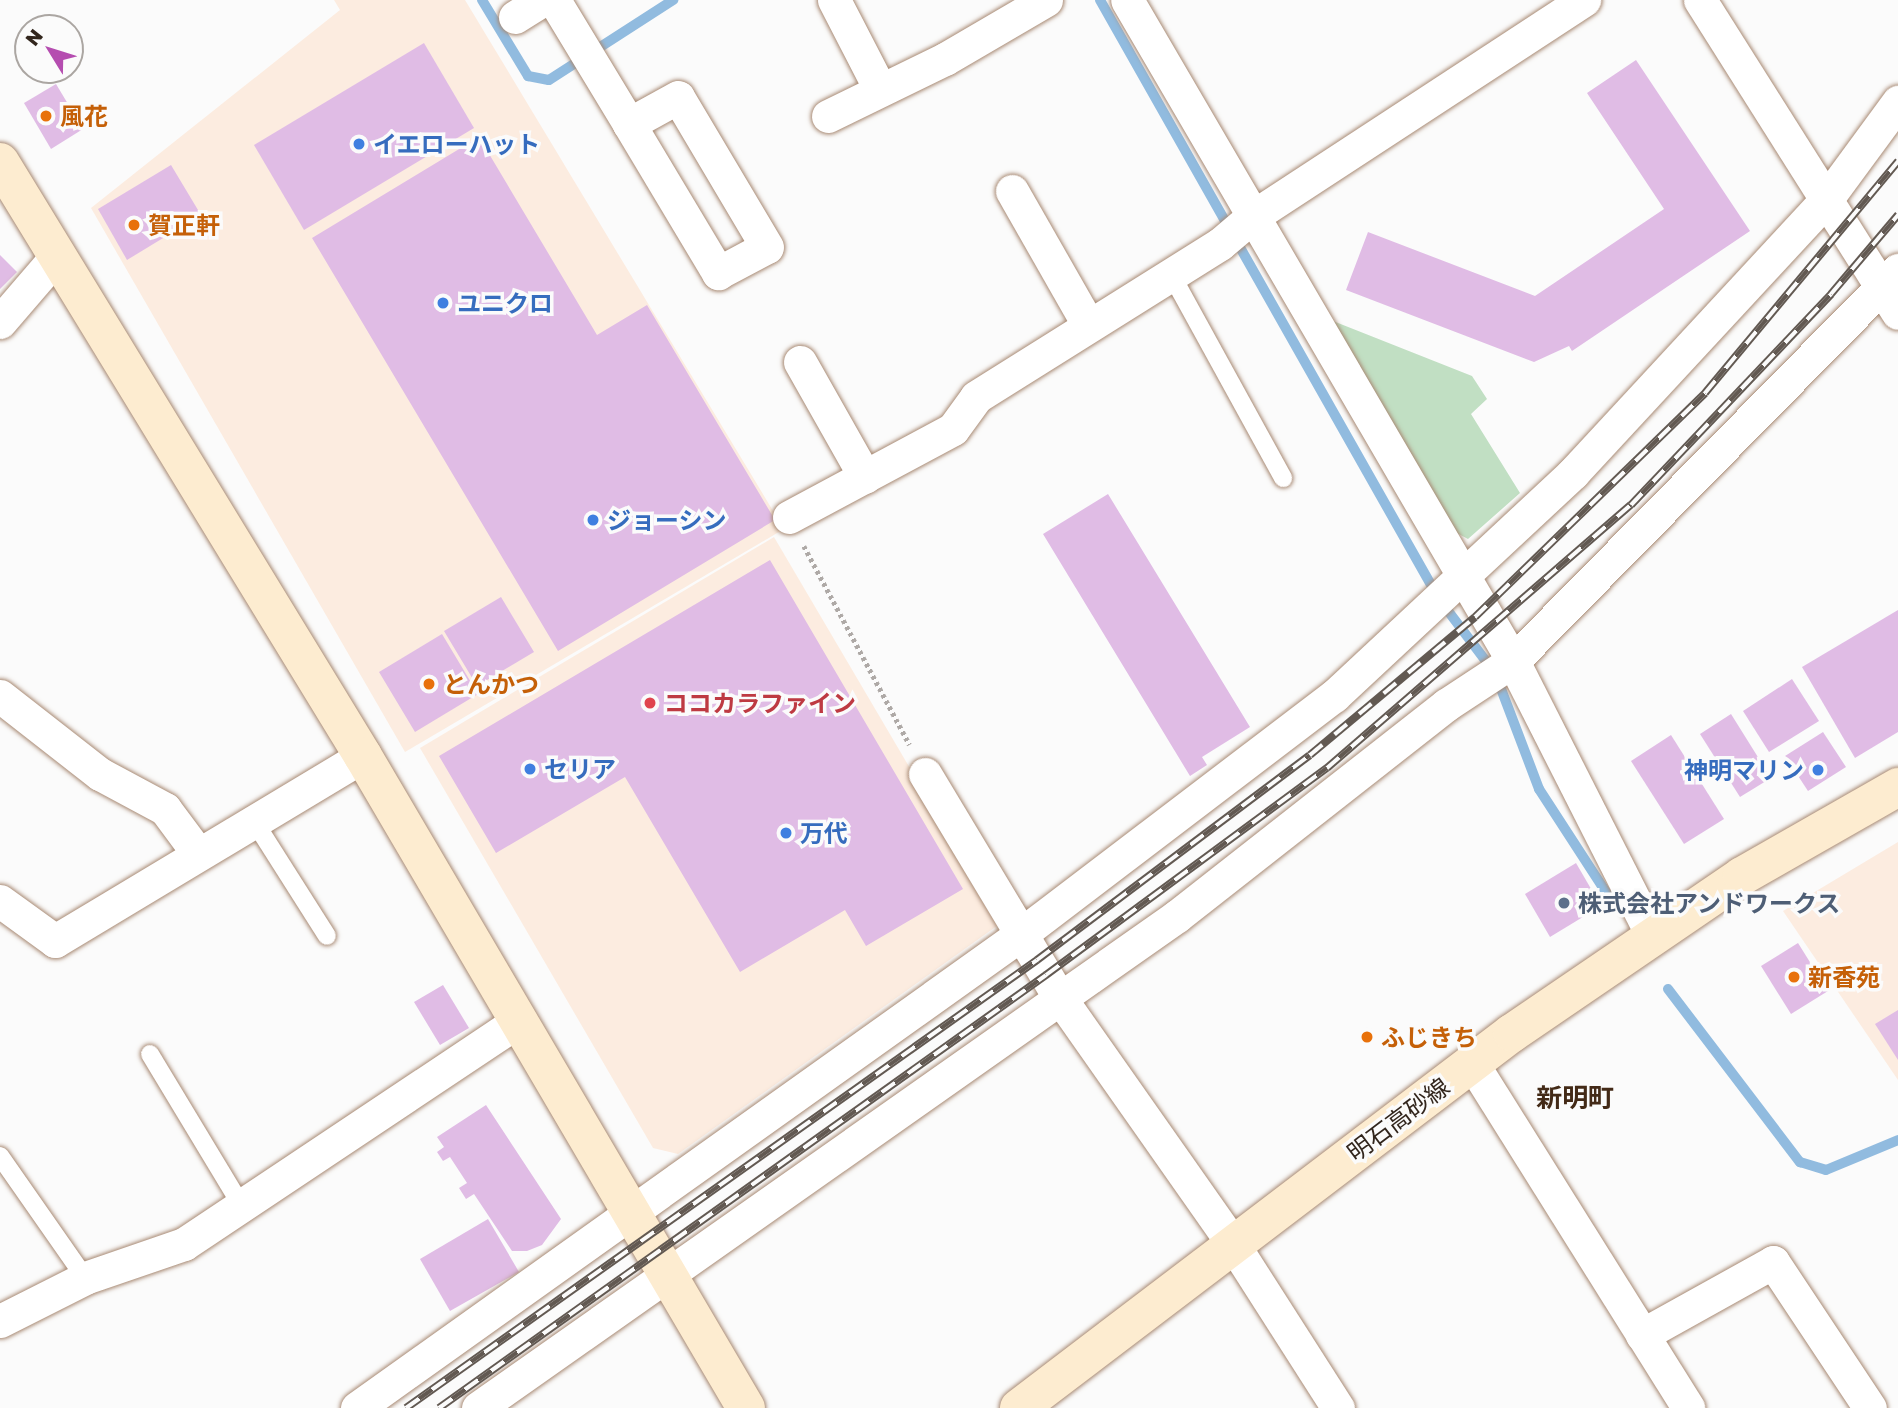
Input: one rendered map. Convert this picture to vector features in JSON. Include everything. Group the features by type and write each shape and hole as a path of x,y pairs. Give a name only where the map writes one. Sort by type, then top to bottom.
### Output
{"street":[{"path":"554,0 718,273 766,247 678,97 629,124"},
{"path":"834,0 880,89"},
{"path":"828,116 945,59 1046,0"},
{"path":"1127,0 1462,578 1513,661 1653,937"},
{"path":"789,517 953,429 976,397 1088,324 1220,244 1252,217 1584,0"},
{"path":"478,1408 1058,995 1177,916 1446,705 1513,661 1894,289 1826,200 1700,0"},
{"path":"357,1408 1020,935 1334,695 1573,473 1826,200 1898,102"},
{"path":"0,162 363,756 746,1408"},
{"path":"1012,191 1088,324"},
{"path":"0,322 56,257"},
{"path":"800,362 865,477"},
{"path":"0,696 100,774 165,809 197,852"},
{"path":"0,901 55,941 197,852 363,756"},
{"path":"925,774 1058,995 1233,1244 1338,1408"},
{"name":"明石高砂線","path":"1019,1408 1472,1063 1742,876 1898,787"},
{"path":"0,1321 85,1278 184,1244 520,1020"},
{"path":"1472,1063 1688,1408"},
{"path":"1642,1335 1773,1262 1870,1408"}],"lane":[{"path":"1171,274 1283,478"},
{"path":"254,821 327,936"},
{"path":"150,1054 241,1205"},
{"path":"0,1156 85,1278"}],"path":[{"path":"789,517 925,774"}],"shaded area":[{"path":"334,0 465,0 784,529 405,752 91,208 340,10"},
{"path":"774,537 1001,923 678,1154 653,1148 420,748"},
{"path":"1898,842 1898,1080 1783,911"}],"green space":[{"path":"1333,321 1472,376 1487,399 1471,414 1520,493 1468,539 1451,530"}],"building":[{"path":"424,43 474,128 304,230 254,145"},
{"path":"1636,60 1750,231 1572,351 1569,346 1534,362 1346,290 1368,232 1535,296 1664,209 1587,93"},
{"path":"56,84 83,129 51,149 24,103"},
{"path":"479,137 597,335 647,305 775,520 558,651 312,238"},
{"path":"171,165 201,215 127,260 98,209"},
{"path":"0,255 17,272 0,289"},
{"path":"1108,494 1250,727 1202,757 1207,765 1190,776 1043,534"},
{"path":"770,560 963,889 866,946 845,910 740,972 625,777 496,853 439,756"},
{"path":"501,597 534,652 477,686 444,631"},
{"path":"1898,610 1898,732 1855,758 1802,667"},
{"path":"442,634 478,694 415,732 379,672"},
{"path":"1792,679 1819,721 1769,752 1743,711"},
{"path":"1731,714 1771,778 1740,797 1700,734"},
{"path":"1823,732 1846,767 1808,791 1785,756"},
{"path":"1671,735 1724,819 1684,844 1631,761"},
{"path":"1576,863 1601,906 1550,937 1525,894"},
{"path":"1798,943 1828,991 1791,1014 1761,966"},
{"path":"443,985 469,1028 440,1045 414,1002"},
{"path":"1898,1010 1898,1060 1875,1024"},
{"path":"486,1105 561,1219 542,1245 527,1251 512,1251 474,1194 466,1199 459,1188 467,1183 450,1157 443,1161 437,1152 444,1147 437,1137"},
{"path":"488,1219 519,1272 450,1311 420,1259"}],"waterway":[{"path":"482,0 528,76 549,80 673,0"},
{"path":"1100,0 1439,599 1495,673 1539,789 1615,906"},
{"path":"1668,989 1800,1162 1826,1170 1898,1140"}],"railway":[{"path":"406,1408 1037,960 1310,755 1475,617 1705,393 1898,161"},
{"path":"439,1408 1046,975 1327,768 1631,505 1831,294 1898,215"}],"place":[{"name":"風花","path":"46,116"},
{"name":"イエローハット","path":"359,144"},
{"name":"賀正軒","path":"134,225"},
{"name":"ユニクロ","path":"443,303"},
{"name":"ジョーシン","path":"593,520"},
{"name":"とんかつ","path":"429,684"},
{"name":"ココカラファイン","path":"650,703"},
{"name":"セリア","path":"530,769"},
{"name":"神明マリン","path":"1818,770"},
{"name":"万代","path":"786,833"},
{"name":"株式会社アンドワークス","path":"1564,903"},
{"name":"新香苑","path":"1794,977"},
{"name":"ふじきち","path":"1367,1037"}],"district":[{"name":"新明町","path":"1575,1098"}]}
